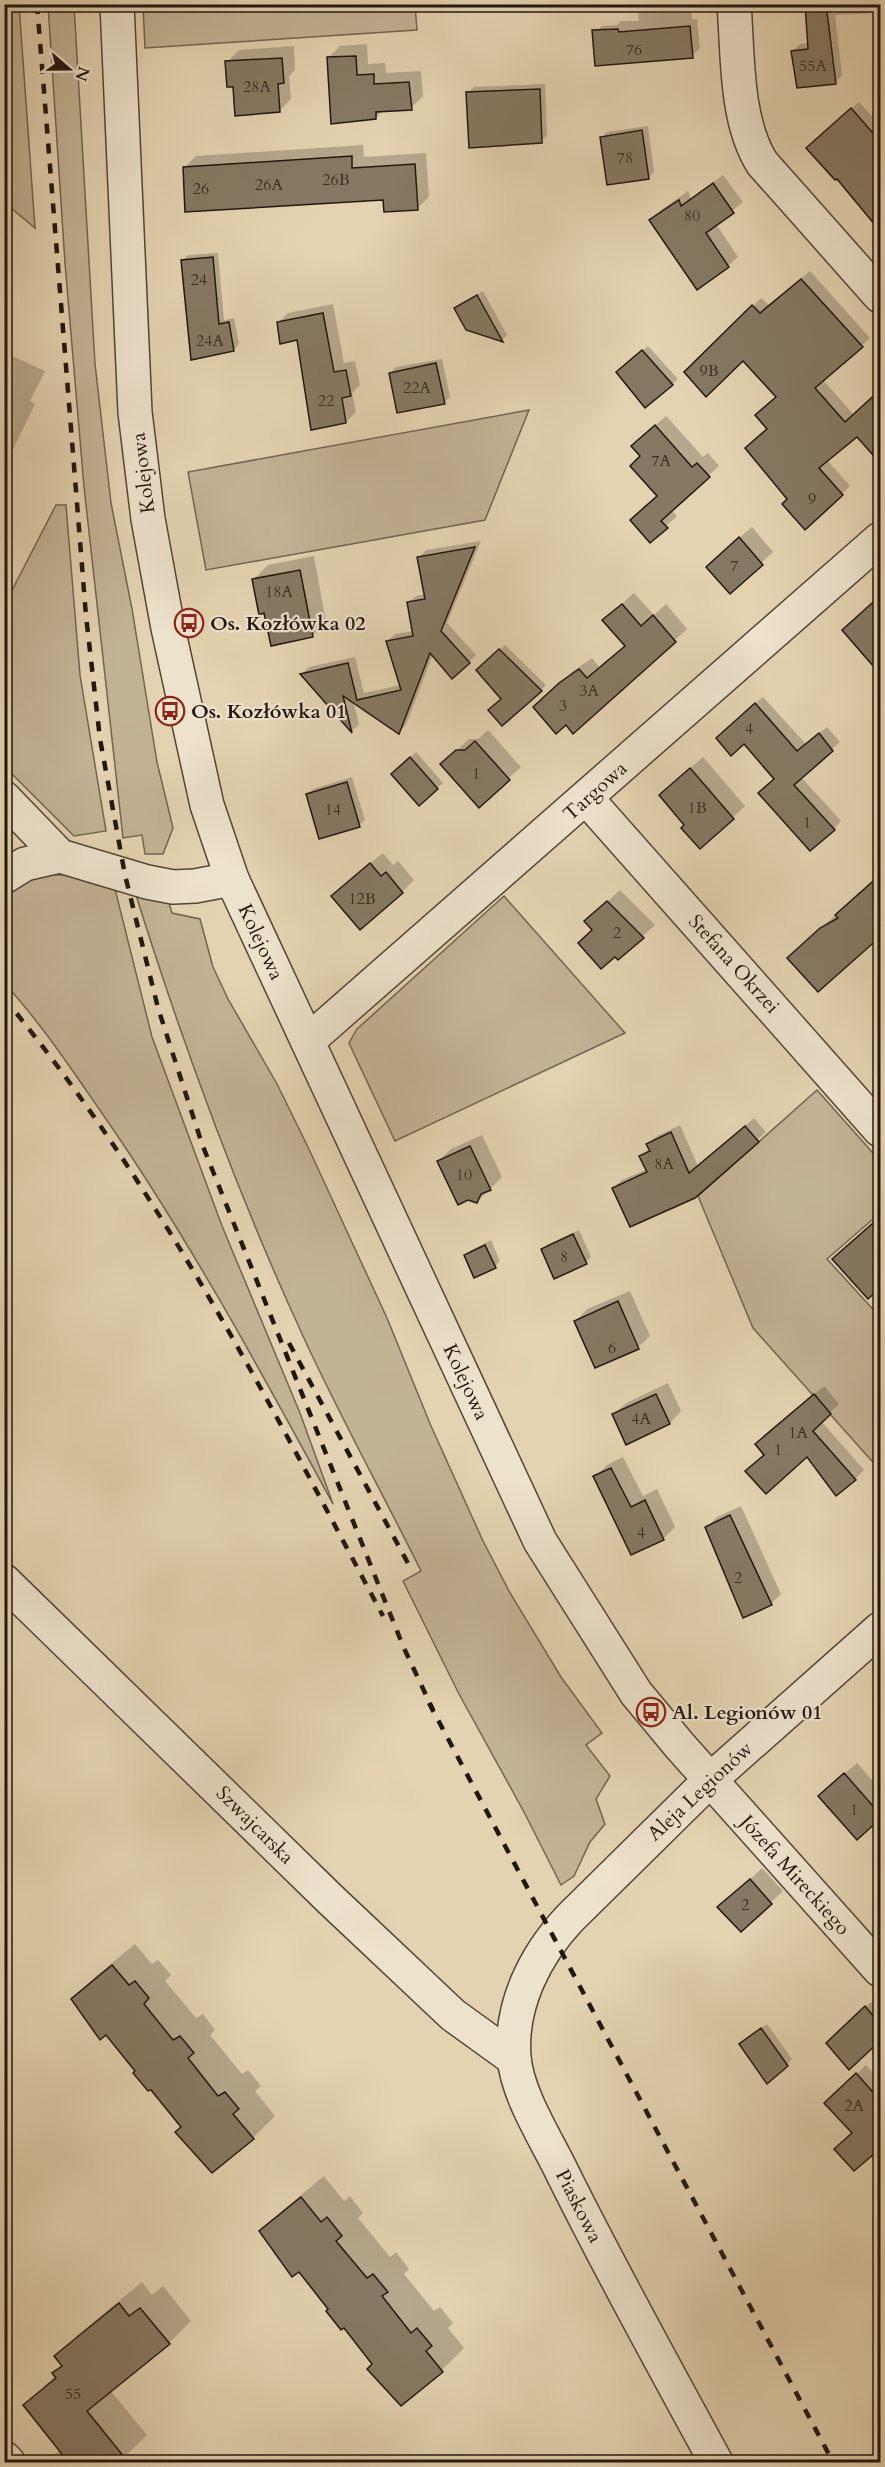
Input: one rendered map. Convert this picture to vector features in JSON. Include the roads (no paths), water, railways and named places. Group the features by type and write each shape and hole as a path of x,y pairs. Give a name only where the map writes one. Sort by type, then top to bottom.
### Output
{"street":[{"name":"Kolejowa","path":"117,4 135,412 148,519 168,628 207,805 232,879 540,1541 629,1684 710,1780"},
{"path":"735,4 744,120 754,149 762,163 880,296"},
{"name":"Targowa","path":"308,1041 880,539"},
{"path":"4,798 60,856 147,882 173,887 195,886 232,879"},
{"name":"Stefana Okrzei","path":"587,798 880,1130"},
{"path":"4,877 25,864 60,856"},
{"name":"Szwajcarska","path":"4,1581 330,1899 445,2007 514,2059"},
{"name":"Aleja Legionów","path":"552,1936 710,1780 880,1629"},
{"name":"Józefa Mireckiego","path":"710,1780 880,1970"},
{"name":"Piaskowa","path":"552,1936 530,1976 519,2005 514,2059 532,2112 579,2208 716,2463"},
{"path":"4,2458 8,2463"}],"railway":[{"path":"37,4 86,616 100,739 125,875 158,1008 202,1144 403,1646 433,1710"},
{"path":"4,998 60,1070 113,1144 162,1220 254,1376 383,1616"},
{"path":"289,1343 410,1567"},
{"path":"429,1703 833,2462"}],"place":[{"name":"Os. Kozłówka 02","path":"189,623"},
{"name":"Os. Kozłówka 01","path":"170,711"},
{"name":"Al. Legionów 01","path":"651,1712"}]}
